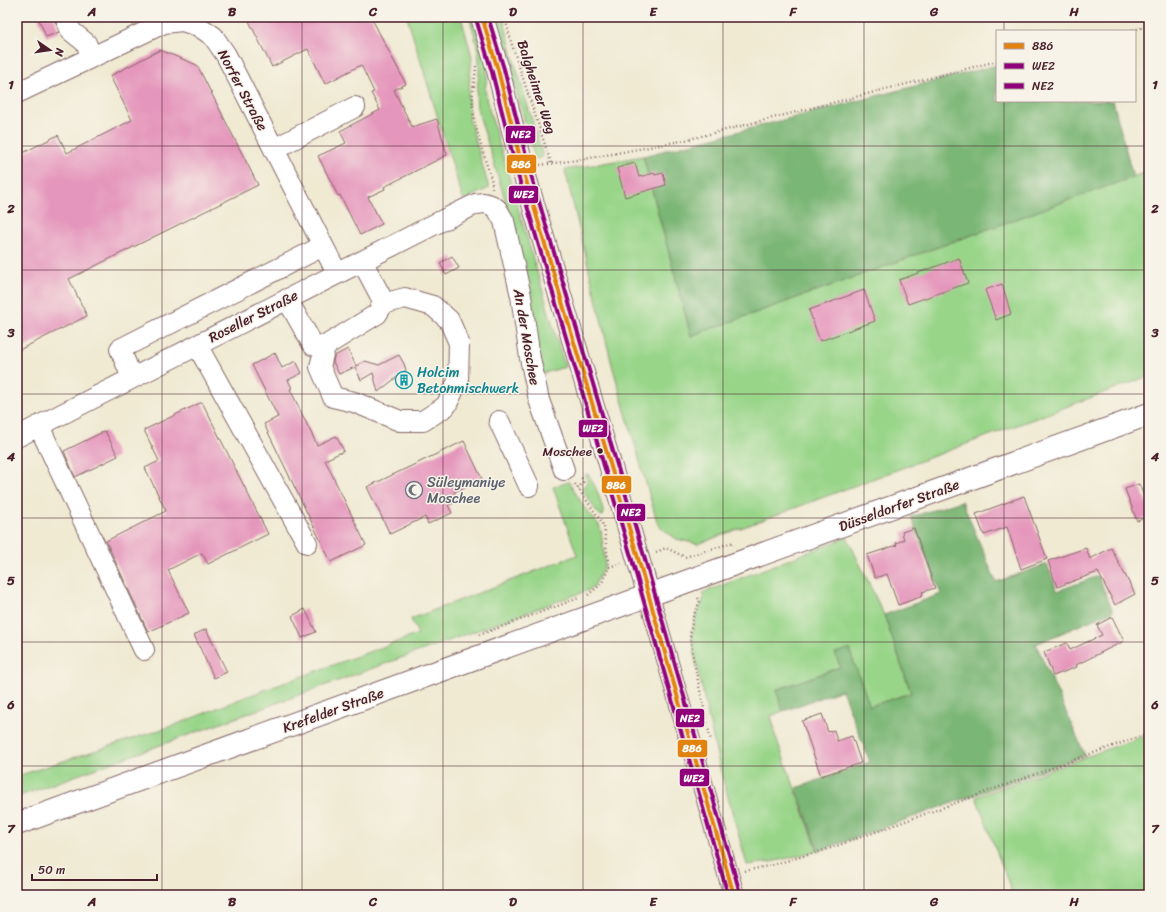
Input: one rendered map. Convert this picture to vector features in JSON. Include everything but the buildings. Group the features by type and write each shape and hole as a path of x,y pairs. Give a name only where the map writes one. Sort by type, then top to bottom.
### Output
{"main road":[{"path":"482,17 498,70 522,170 649,596"},
{"name":"Düsseldorfer Straße","path":"649,596 692,579 1149,414"},
{"name":"Krefelder Straße","path":"17,824 649,596"}],"street":[{"path":"65,17 71,31 86,43 92,57"},
{"name":"Norfer Straße","path":"17,93 164,23 192,20 213,36 226,55 337,273"},
{"path":"274,149 355,107"},
{"name":"Roseller Straße","path":"17,437 362,260 476,204 484,203 491,205"},
{"name":"An der Moschee","path":"491,205 497,209 504,221 521,296 530,358 539,400 564,470"},
{"path":"132,378 120,349 323,246"},
{"path":"362,260 383,304"},
{"path":"287,299 313,345 325,346 377,314 383,304 405,298 433,306 449,320 459,342 458,380 446,406 423,421 400,421 354,402 332,396 320,367 325,346"},
{"path":"197,345 307,543"},
{"path":"499,421 529,486"},
{"path":"39,426 144,650"},
{"path":"649,596 737,885"}],"path":[{"name":"Balgheimer Weg","path":"505,17 511,42 551,163"},
{"path":"1133,30 1149,26"},
{"path":"476,60 472,109 492,182 491,205"},
{"path":"522,170 551,163 585,159 686,140 996,61"},
{"path":"564,470 601,521 604,528 609,567"},
{"path":"692,579 700,601 693,617 690,634 693,658 711,743"},
{"path":"737,885 746,870 772,865 828,849 1149,733"},
{"path":"737,885 746,870"}],"green space":[{"path":"407,17 461,17 472,57 468,96 469,118 489,188 464,200 462,196"},
{"path":"469,17 473,17 487,65 485,89 487,102 565,367 541,374 515,232 477,108 476,99 479,59"},
{"path":"499,17 503,17 512,53 543,157 535,159 515,85 498,31"},
{"path":"996,65 996,102 1113,102 1133,177 691,336 643,156"},
{"path":"643,156 691,336 1149,171 1149,376 698,544 676,539 658,525 612,365 565,170"},
{"path":"588,474 598,493 604,515 601,516 597,512 582,489 587,482 585,475"},
{"path":"569,482 584,507 599,525 601,531 605,561 604,567 594,586 589,590 17,797 17,776 175,725 240,699 418,634 411,619 577,555 553,487"},
{"path":"962,501 996,582 1047,564 1057,591 1098,576 1113,611 1036,644 1085,755 819,851 796,788 870,762 842,690 783,711 776,690 840,667 835,653 849,649 870,706 911,693 884,615 941,594 911,517"},
{"path":"847,537 884,615 911,693 870,706 840,667 776,690 783,711 771,716 774,732 818,851 771,862 747,865 719,765 695,657 692,634 695,619 704,598 702,593"},
{"path":"1149,734 1149,895 1013,895 976,797"}],"transit line":[{"name":"886","path":"482,17 498,70 523,170 638,558 734,895"},
{"name":"NE2","path":"488,17 504,69 529,168 644,556 740,893"},
{"name":"WE2","path":"476,19 492,72 517,172 632,560 728,895"}],"place":[{"name":"Holcim Betonmischwerk","path":"404,380"},
{"name":"Moschee","path":"600,451"},
{"name":"Süleymaniye Moschee","path":"414,490"}]}
